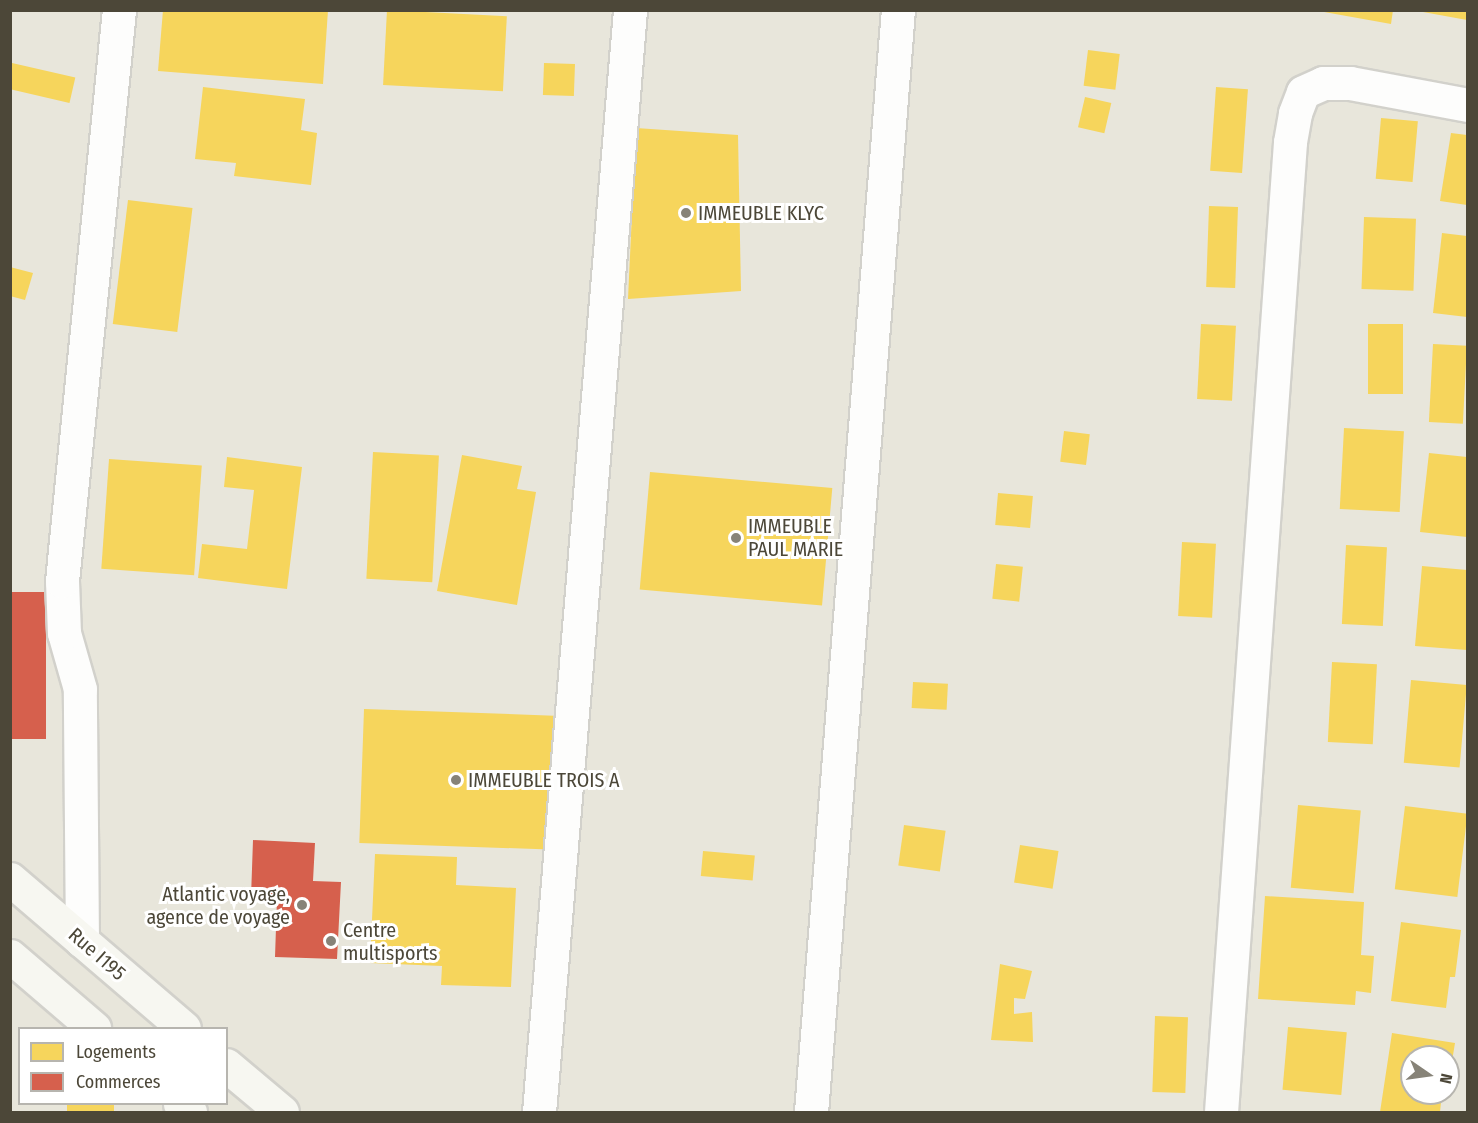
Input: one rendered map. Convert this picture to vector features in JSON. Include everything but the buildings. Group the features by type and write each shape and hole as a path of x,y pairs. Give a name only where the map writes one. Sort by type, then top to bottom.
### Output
{"main road":[{"name":"Rue I195","path":"10,879 182,1027"},
{"path":"10,956 92,1027"},
{"path":"228,1067 282,1113"}],"street":[{"path":"82,941 80,689 64,633 62,582 119,10"},
{"path":"539,1113 630,10"},
{"path":"811,1113 898,10"},
{"path":"1221,1113 1290,142 1295,113 1303,92 1323,83 1350,83 1467,105"}],"shaded area":[{"path":"10,11 1467,11 1467,1112 11,1112"}],"place":[{"name":"IMMEUBLE KLYC","path":"686,213"},
{"name":"IMMEUBLE PAUL MARIE","path":"736,538"},
{"name":"IMMEUBLE TROIS A","path":"456,780"},
{"name":"Atlantic voyage, agence de voyage","path":"302,905"},
{"name":"Centre multisports","path":"331,941"}]}
